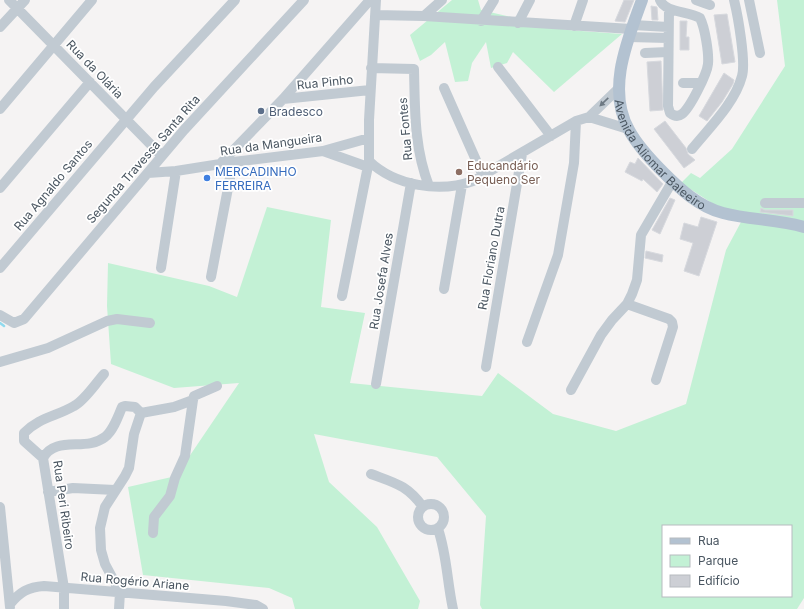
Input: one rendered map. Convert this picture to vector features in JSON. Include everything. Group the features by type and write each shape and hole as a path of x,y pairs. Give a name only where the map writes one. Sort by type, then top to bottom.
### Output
{"main road":[{"name":"Avenida Aliomar Baleeiro","path":"642,0 631,30 620,68 619,88 622,109 628,129 650,159 688,196 722,213 804,227"}],"street":[{"name":"Rua da Olária","path":"9,0 162,156"},
{"path":"0,27 25,0"},
{"path":"0,109 55,46 92,0"},
{"name":"Rua Agnaldo Santos","path":"0,268 181,56 235,0"},
{"name":"Segunda Travessa Santa Rita","path":"0,315 14,323 24,319 184,130 304,0"},
{"path":"222,164 283,99 370,0"},
{"path":"342,296 369,164 370,90 376,0"},
{"path":"424,16 442,0"},
{"path":"481,21 494,0"},
{"path":"518,23 530,0"},
{"path":"574,26 583,0"},
{"path":"660,0 669,8 694,15 702,22 708,59 707,70 701,83 681,115 676,116 670,113 668,106 669,8"},
{"path":"696,0 710,5"},
{"path":"692,149 722,111 737,89 742,77 743,65 740,31 734,0"},
{"path":"749,0 760,53"},
{"path":"375,15 424,16 631,30 668,38"},
{"path":"631,30 668,27"},
{"path":"645,53 668,52"},
{"path":"498,67 551,136"},
{"name":"Rua Fontes","path":"371,68 414,69 418,149 429,186"},
{"path":"0,188 90,82"},
{"path":"682,83 701,83"},
{"path":"444,88 483,176"},
{"path":"322,151 369,164 386,174 411,183 429,186 462,185 483,176 576,121 589,117 619,88"},
{"name":"Rua Pinho","path":"283,99 370,90"},
{"path":"589,117 628,129"},
{"path":"527,342 558,255 574,164 576,121"},
{"name":"Rua da Mangueira","path":"148,173 176,171 322,151 369,138"},
{"name":"Rua Floriano Dutra","path":"486,367 522,154"},
{"path":"211,277 233,162"},
{"path":"161,268 176,171"},
{"path":"571,390 601,336 612,320 627,304 637,280 641,235 672,182"},
{"name":"Rua Josefa Alves","path":"376,384 411,183"},
{"path":"444,289 462,185"},
{"path":"765,203 804,203"},
{"path":"627,304 669,319 672,322 673,326 656,380"},
{"path":"0,362 48,348 85,332 97,325 117,319 150,323"},
{"path":"43,458 24,441 24,433 33,424 46,417 75,406 104,374"},
{"path":"153,533 154,517 170,496 175,478 185,456 194,396 217,386"},
{"path":"119,609 120,592 105,564 100,550 99,538 102,516 114,490 126,476 129,468 134,434 141,412 162,409 193,400"},
{"name":"Rua Peri Ribeiro","path":"64,609 64,588 43,458 46,451 54,446 86,444 104,438 109,433 122,408 125,406 135,407 141,412"},
{"path":"371,474 403,486 415,496 423,506"},
{"path":"48,492 73,488 114,490"},
{"path":"427,504 435,504 442,509 444,522 438,529 429,531 421,526 418,518 423,506 427,504"},
{"path":"0,506 10,607"},
{"path":"438,529 444,547 446,574 453,609"},
{"name":"Rua Rogério Ariane","path":"10,607 21,592 28,588 44,586 256,605 263,609"},
{"path":"174,598 174,609"}],"green space":[{"path":"452,0 478,0 481,10 568,30 622,34 554,92 513,52 507,63 491,68 486,42 472,63 468,81 455,82 445,42 431,55 420,61 410,35"},
{"path":"777,0 804,0 804,598 797,609 482,609 480,605 486,516 437,457 314,434 329,482 377,527 420,601 418,609 295,609 292,598 269,588 143,575 128,487 176,476 239,383 174,388 111,364 107,306 108,263 209,286 237,297 267,207 331,220 321,307 365,313 350,383 482,396 498,373 553,414 616,431 686,404 726,250 741,222 681,183 691,173 700,178 732,149 785,66"}],"building":[{"path":"624,0 634,0 625,22 615,21"},
{"path":"651,6 657,7 658,20 652,20"},
{"path":"727,14 735,62 722,64 714,15"},
{"path":"680,21 687,21 686,37 689,37 689,50 680,50"},
{"path":"661,61 663,110 650,111 647,62"},
{"path":"724,73 734,80 733,84 722,102 707,121 699,116"},
{"path":"665,121 686,148 688,154 695,160 684,168 654,129"},
{"path":"638,158 663,184 657,192 643,179 642,181 625,172 630,162 635,164"},
{"path":"670,198 675,200 660,234 652,230"},
{"path":"761,208 765,210 793,210 793,216 760,212"},
{"path":"701,217 717,222 699,276 684,271 693,243 680,239 684,223 698,227"},
{"path":"646,251 663,255 662,262 645,258"}],"waterway":[{"path":"0,323 4,326"}],"place":[{"name":"Bradesco","path":"261,111"},
{"name":"Educandário Pequeno Ser","path":"459,172"},
{"name":"MERCADINHO FERREIRA","path":"207,178"}]}
